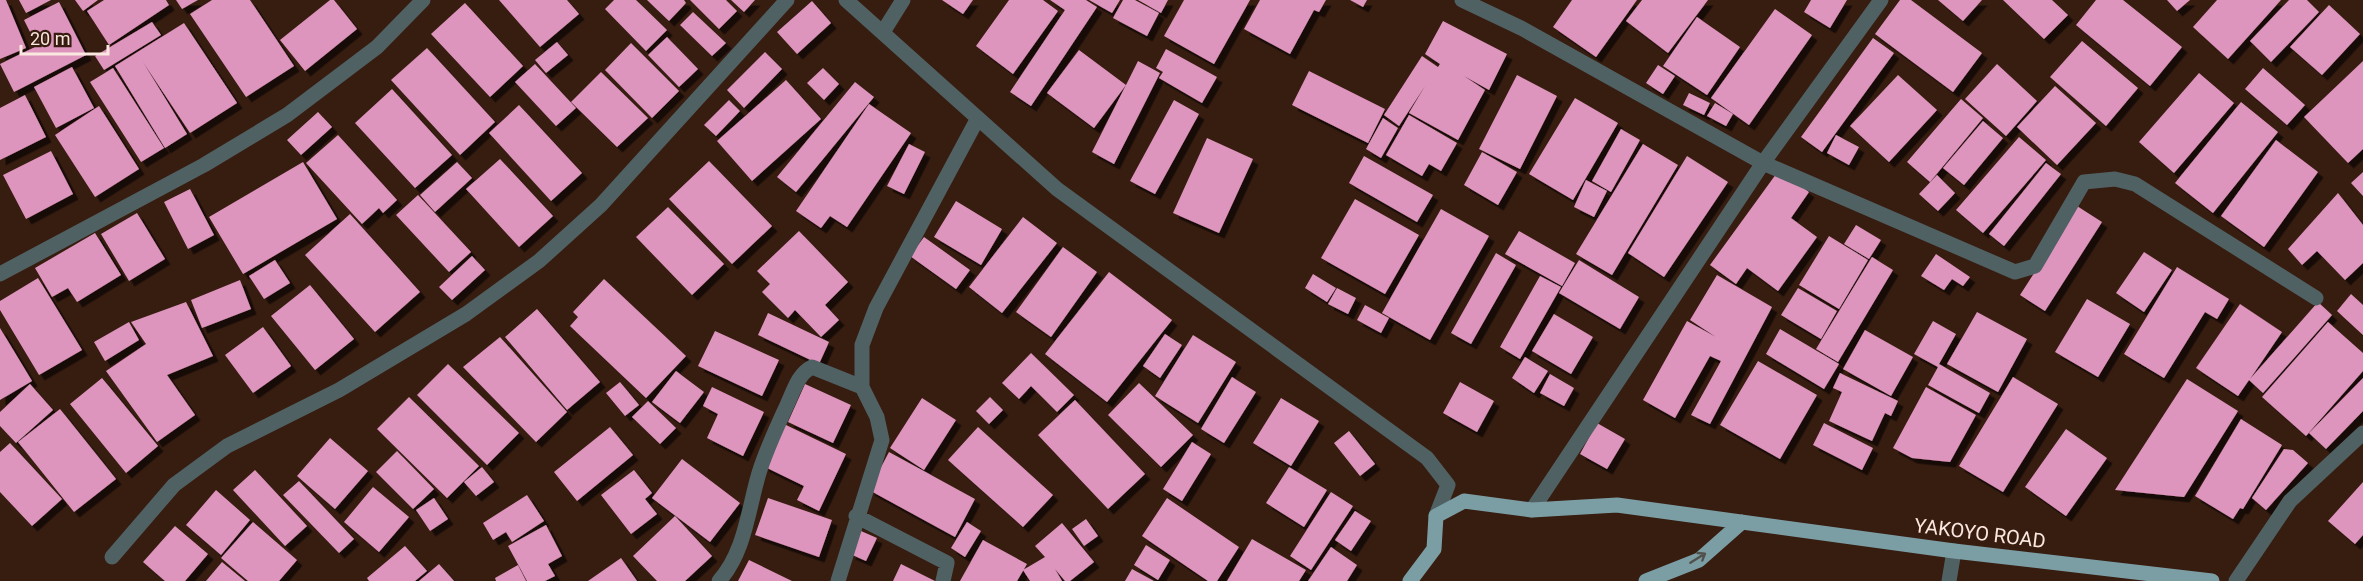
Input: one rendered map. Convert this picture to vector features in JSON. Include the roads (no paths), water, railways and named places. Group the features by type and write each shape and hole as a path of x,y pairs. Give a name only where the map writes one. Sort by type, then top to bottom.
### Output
{"main road":[{"name":"YAKOYO ROAD","path":"1436,516 1464,501 1532,510 1617,506 1954,552 2212,581"},
{"path":"1410,581 1434,549 1436,516"},
{"path":"1646,581 1699,560 1742,522"}],"street":[{"path":"0,274 204,165 287,116 377,47 423,0"},
{"path":"112,557 174,484 227,446 358,378 466,314 539,261 601,205 787,0"},
{"path":"846,0 1057,189 1427,458 1448,485 1436,516"},
{"path":"883,32 903,0"},
{"path":"1462,0 1523,29 1763,163 2015,272 2035,266 2084,182 2115,179 2135,184 2316,298"},
{"path":"1532,510 1763,163 1881,0"},
{"path":"838,581 856,516 882,440 878,417 862,387 862,345 876,308 978,118"},
{"path":"718,581 731,568 752,507 758,475 766,451 800,377 812,367 862,387"},
{"path":"2236,581 2290,501 2363,433"},
{"path":"856,516 946,563 943,581"},
{"path":"1949,581 1954,552"}]}
